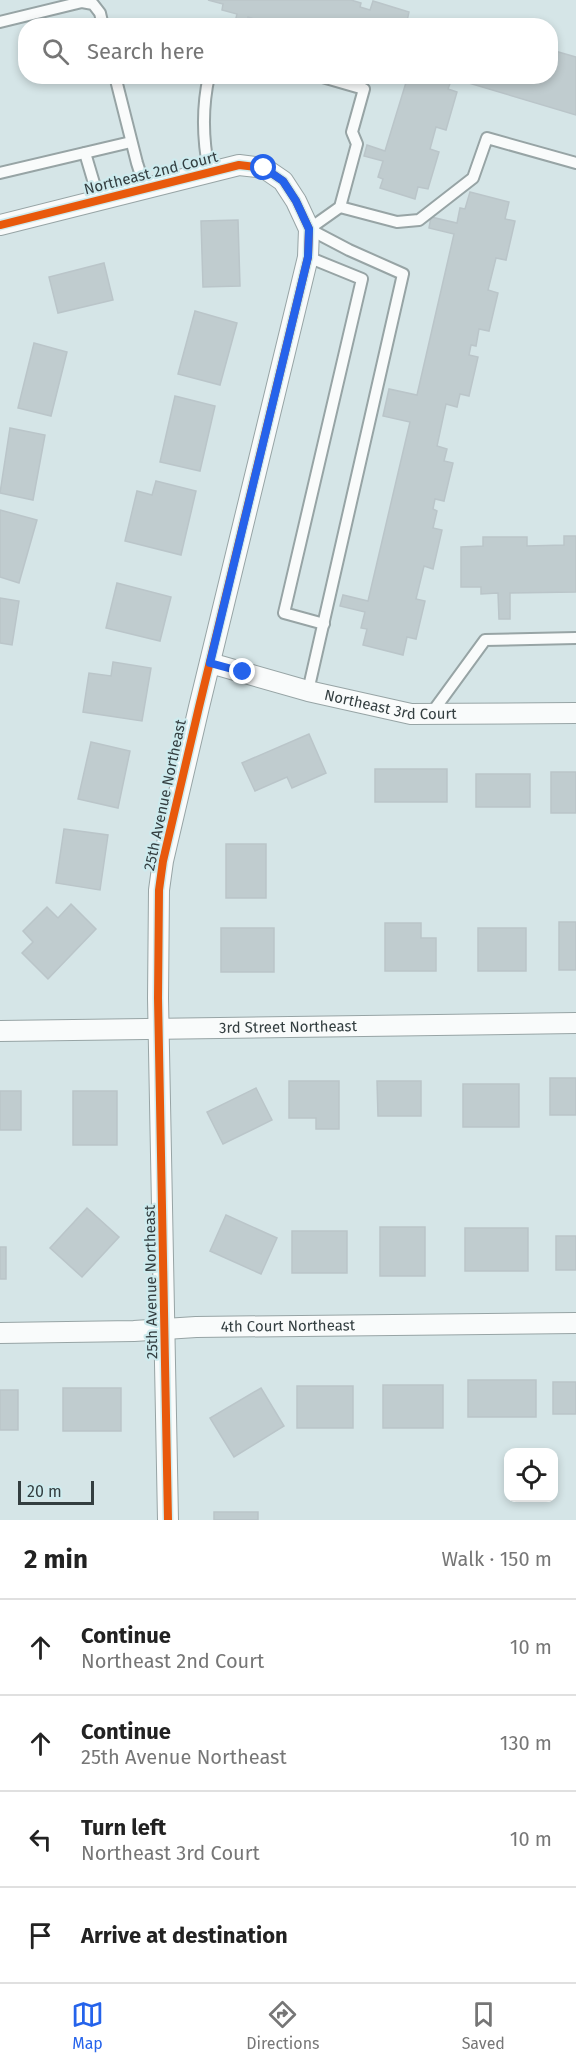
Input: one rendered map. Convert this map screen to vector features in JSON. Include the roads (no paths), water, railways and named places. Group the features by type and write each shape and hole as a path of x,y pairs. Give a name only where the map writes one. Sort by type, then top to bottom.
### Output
{"street":[{"name":"Northeast 2nd Court","path":"0,225 238,165 264,168 283,181 296,201"},
{"name":"25th Avenue Northeast","path":"168,1520 159,1029 159,890 163,861 308,257 309,229 296,201"},
{"name":"Northeast 3rd Court","path":"210,663 308,691 411,714 576,713"},
{"name":"3rd Street Northeast","path":"0,1031 576,1023"},
{"name":"4th Court Northeast","path":"0,1333 576,1323"}],"lane":[{"path":"0,22 82,2 93,4 101,18"},
{"path":"117,84 145,188"},
{"path":"207,84 204,139 209,171"},
{"path":"308,691 403,274 309,229 340,207 357,144 352,132 364,89 347,84"},
{"path":"340,207 397,222 419,220 473,178 487,138 576,163"},
{"path":"0,173 131,141"},
{"path":"85,153 99,200"},
{"path":"308,257 362,279 284,613 324,624"},
{"path":"430,715 485,640 576,638"}]}
